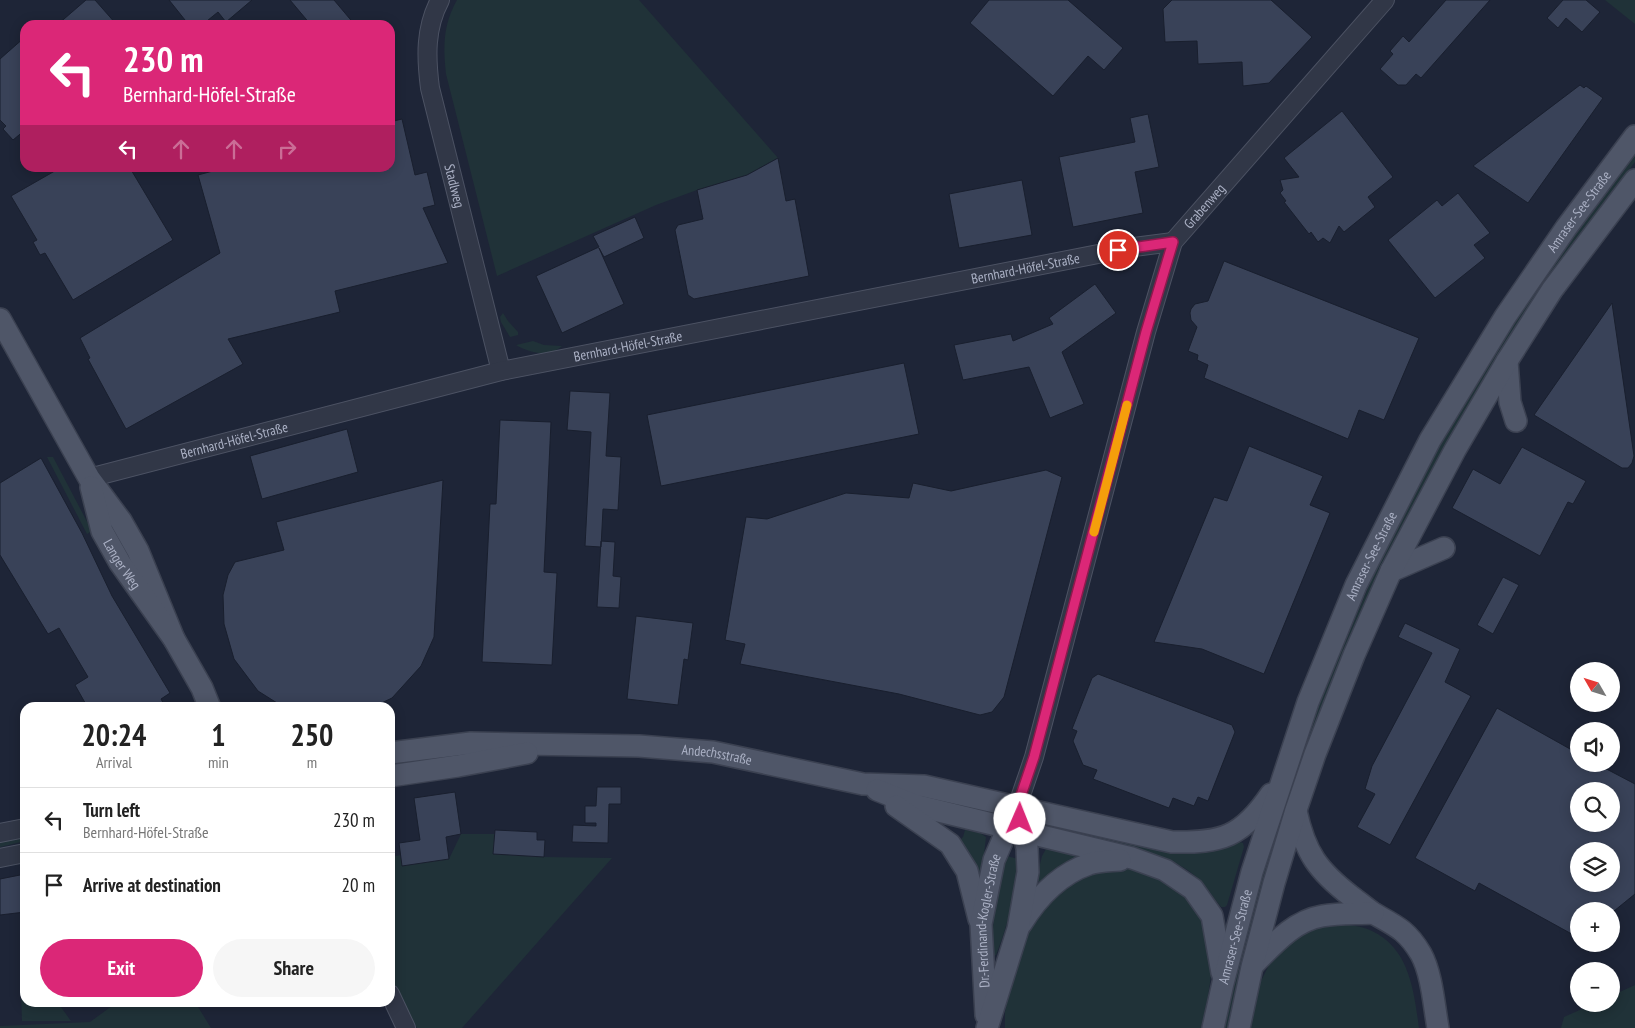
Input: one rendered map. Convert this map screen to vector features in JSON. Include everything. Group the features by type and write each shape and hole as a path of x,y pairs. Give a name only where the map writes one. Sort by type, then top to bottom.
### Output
{"main road":[{"name":"Amraser-See-Straße","path":"1213,1028 1252,872 1308,702 1356,584 1430,440 1504,317 1566,228 1635,136"},
{"name":"Amraser-See-Straße","path":"1239,1028 1252,967 1296,810 1315,754 1354,655 1391,571 1455,450 1507,361 1552,290 1635,180"},
{"name":"Langer Weg","path":"0,319 89,478 121,521 138,551 174,639 205,701"},
{"path":"1507,361 1510,402 1516,421"},
{"path":"1391,571 1444,548"},
{"name":"Andechsstraße","path":"395,752 471,743 639,746 713,752 863,784 924,786 1172,842 1202,842 1230,835 1252,820 1285,773"},
{"name":"Andechsstraße","path":"395,775 569,745"},
{"name":"Andechsstraße","path":"863,784 914,805 1132,858 1166,870 1193,889 1212,916 1223,983"},
{"path":"863,784 950,844 967,871 981,924"},
{"path":"983,822 1001,819 1017,807"},
{"name":"Dr.-Ferdinand-Kogler-Straße","path":"987,1028 981,924 994,860 1016,830 1017,807"},
{"path":"1296,810 1300,832 1318,867 1336,885 1373,913 1403,930 1422,955 1428,973 1438,1028"},
{"name":"Dr.-Ferdinand-Kogler-Straße","path":"987,1028 1018,929 1028,870 1027,848 1016,830"},
{"path":"1018,929 1026,915 1052,886 1071,872 1095,863 1132,858"},
{"path":"1252,967 1282,937 1303,922 1323,916 1373,913"},
{"path":"1433,1028 1434,1002"}],"street":[{"name":"Stadlweg","path":"440,0 431,24 427,43 426,62 430,88 501,372"},
{"name":"Grabenweg","path":"1017,807 1034,757 1146,332 1173,242 1385,0"},
{"name":"Bernhard-Höfel-Straße","path":"89,478 501,372 1134,247 1173,242"},
{"path":"0,833 20,829"},
{"path":"0,858 20,854"},
{"path":"395,1005 406,1028"}],"shaded area":[{"path":"457,0 639,0 778,158 747,175 656,205 497,276 446,74 445,36 452,9"},
{"path":"1605,0 1635,0 1635,24"},
{"path":"1635,154 1635,162 1550,276 1503,348 1455,428 1412,509 1372,592 1336,676 1303,762 1274,849 1249,937 1227,1028 1222,1028 1272,835 1310,725 1374,574 1433,456 1500,343 1561,252"},
{"path":"503,313 518,332 518,335 510,337 501,322 500,317"},
{"path":"533,341 544,345 562,346 551,352 539,353 516,345"},
{"path":"47,457 53,457 92,531 87,534"},
{"path":"965,830 980,833 986,837 982,872 980,873 959,841 963,837"},
{"path":"1075,830 1182,853 1217,850 1236,841 1243,843 1244,847 1227,905 1221,907 1202,882 1182,866 1152,853 1073,836"},
{"path":"461,834 495,834 494,854 612,858 462,1028 417,1028 395,986 395,856 449,859"},
{"path":"20,837 20,842 0,847 0,841"},
{"path":"1046,849 1077,855 1079,858 1043,884 1036,880 1042,856"},
{"path":"1007,856 1018,859 1016,883 1008,920 996,955 994,956 992,955 992,944 995,905 1000,878"},
{"path":"1110,867 1132,868 1179,887 1203,916 1212,968 1201,1028 1005,1028 1005,1012 1012,980 1027,936 1035,921 1044,908 1073,880"},
{"path":"1338,924 1368,929 1385,939 1395,949 1408,973 1412,986 1419,1028 1251,1028 1260,983 1273,957 1297,936 1315,926"},
{"path":"1635,985 1635,1028 1561,1028 1564,1017 1575,1012 1620,1012 1620,992"},
{"path":"22,1007 61,1007 71,1021 22,1021"},
{"path":"111,1007 198,1007 211,1028 0,1028 0,1026 90,1022"}],"building":[{"path":"86,0 95,0 113,20 63,20"},
{"path":"169,0 252,0 228,20 224,20 218,12 208,20 185,20"},
{"path":"290,0 334,0 351,20 307,20"},
{"path":"989,0 1068,0 1123,48 1104,70 1088,56 1053,96 970,23"},
{"path":"1172,0 1271,0 1312,37 1269,83 1243,86 1242,62 1198,64 1197,41 1165,42 1163,9"},
{"path":"1446,0 1490,0 1421,78 1416,74 1406,85 1398,85 1380,69 1393,54 1390,51 1403,36 1409,42"},
{"path":"1563,0 1586,0 1600,12 1582,32 1566,18 1558,28 1547,18"},
{"path":"20,41 20,134 13,140 3,129 6,126 0,120 0,59"},
{"path":"1580,85 1584,88 1586,86 1603,98 1528,203 1473,166"},
{"path":"1342,111 1393,177 1368,197 1375,207 1344,232 1339,226 1330,243 1323,238 1318,242 1311,232 1309,234 1284,202 1286,201 1280,193 1283,190 1280,180 1299,177 1284,158"},
{"path":"1148,114 1159,167 1135,172 1143,213 1073,227 1059,157 1135,142 1130,118"},
{"path":"402,119 415,175 427,172 435,205 423,208 448,263 335,291 340,312 228,339 243,364 126,429 88,359 90,358 80,338 220,253 198,175 209,172 395,172 395,121"},
{"path":"778,158 786,201 795,199 809,276 694,299 688,295 675,230 678,225 703,219 697,190 747,175"},
{"path":"53,172 132,172 173,240 73,300 45,253 40,255 33,242 37,240 11,196"},
{"path":"1022,180 1032,235 959,248 949,194"},
{"path":"1458,193 1490,233 1474,245 1485,258 1435,298 1388,240 1437,200 1442,206"},
{"path":"635,217 644,238 604,257 599,248 624,304 562,333 536,276 599,247 593,236"},
{"path":"1224,261 1419,338 1384,420 1359,410 1348,439 1204,378 1208,365 1197,360 1198,355 1188,351 1197,327 1191,320 1190,313 1195,304 1208,301"},
{"path":"1095,284 1116,313 1062,352 1084,404 1050,418 1029,367 963,380 954,345 1011,334 1013,341 1053,324 1049,318"},
{"path":"1612,303 1634,456 1628,468 1622,468 1534,415"},
{"path":"904,363 919,434 661,486 647,415"},
{"path":"570,391 610,393 606,456 621,457 618,510 603,509 601,547 585,546 591,432 567,430"},
{"path":"500,420 551,422 544,572 557,573 552,665 482,662 490,504 496,504"},
{"path":"347,429 358,472 262,499 250,456"},
{"path":"1249,446 1323,476 1310,505 1330,513 1264,674 1202,649 1154,642 1214,497 1227,501"},
{"path":"1522,447 1586,481 1573,504 1568,502 1540,556 1452,508 1473,469 1500,484"},
{"path":"41,458 82,533 112,596 170,693 161,699 163,702 85,702 75,685 88,677 59,628 48,634 0,555 0,483"},
{"path":"1046,470 1062,477 1004,697 992,712 980,715 899,694 740,664 745,644 725,640 746,517 767,519 846,493 909,498 913,483 951,491"},
{"path":"443,480 434,637 421,666 392,698 384,702 275,702 258,691 234,659 224,624 223,595 228,575 235,562 284,550 276,522"},
{"path":"601,541 615,542 613,576 621,577 619,608 597,607"},
{"path":"1503,577 1519,585 1493,634 1477,625"},
{"path":"636,616 693,623 688,660 684,659 678,705 627,699"},
{"path":"1405,623 1460,649 1445,682 1471,696 1390,845 1357,827 1375,794 1365,789 1372,766 1432,653 1398,637"},
{"path":"1098,674 1232,725 1235,732 1208,801 1198,797 1194,806 1173,798 1169,808 1093,779 1097,770 1083,765 1073,741 1077,731 1072,729 1092,678"},
{"path":"1497,708 1570,749 1570,772 1612,772 1635,784 1635,894 1620,906 1620,902 1570,902 1570,933 1479,883 1475,891 1415,858"},
{"path":"597,787 621,787 621,804 609,804 608,843 572,842 573,825 596,826 596,823 585,823 585,806 596,806"},
{"path":"455,792 461,834 446,837 449,859 402,866 399,843 420,840 414,798"},
{"path":"495,830 537,832 537,840 545,840 544,857 493,854"},
{"path":"20,875 20,913 0,915 0,879"}],"slow traffic":[{"path":"1094,532 1127,405"}],"route":[{"path":"1020,819 1017,807 1034,757 1146,332 1173,242 1118,250"}]}
